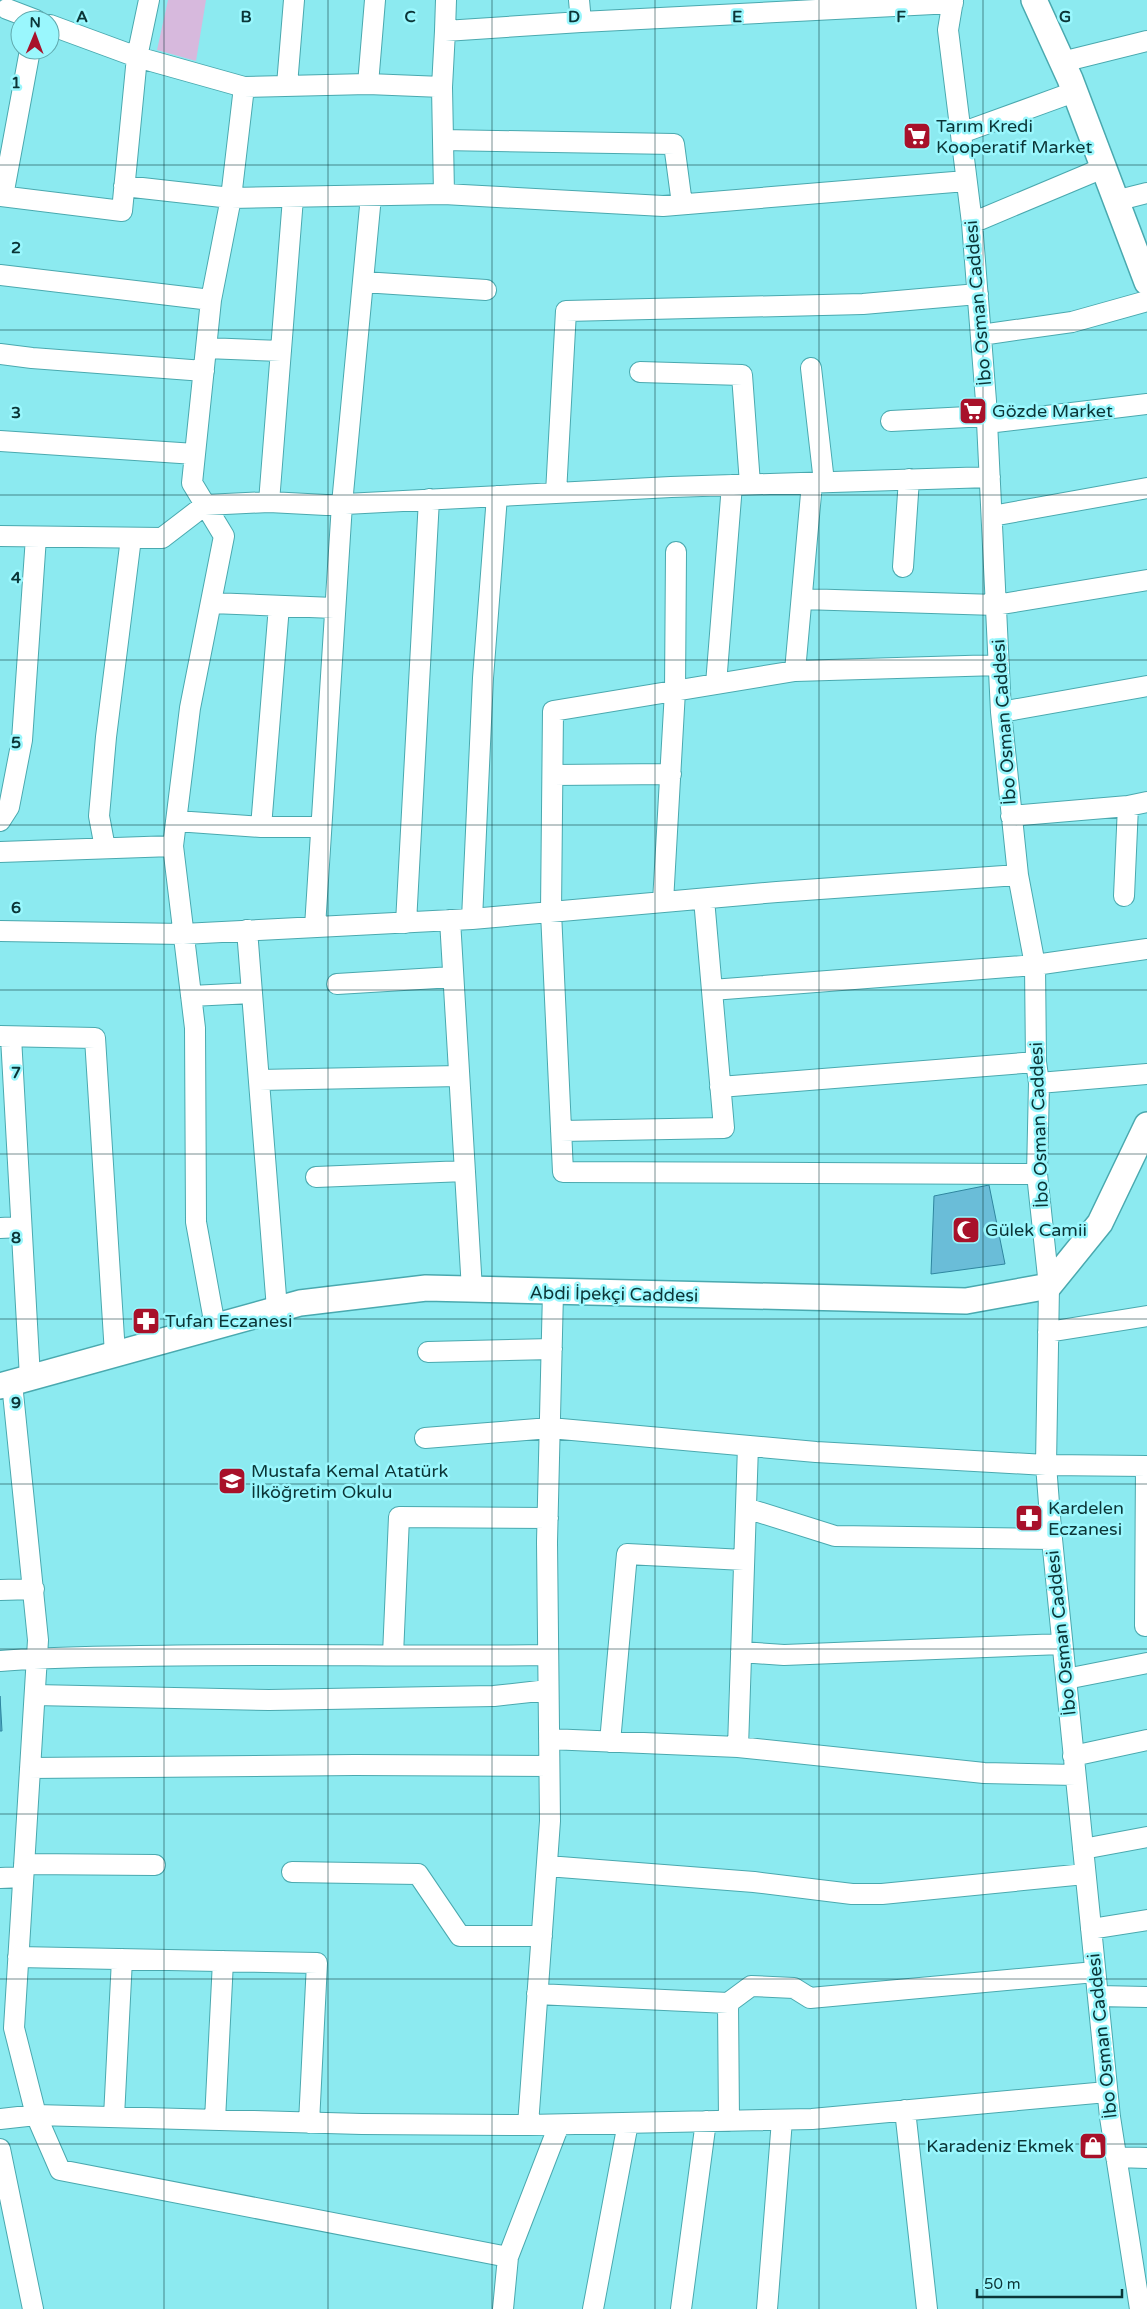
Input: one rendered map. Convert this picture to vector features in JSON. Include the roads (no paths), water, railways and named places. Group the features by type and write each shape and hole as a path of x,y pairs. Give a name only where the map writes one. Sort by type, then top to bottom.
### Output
{"main road":[{"path":"1034,0 1062,62 1147,282"},
{"path":"1049,1286 1100,1223 1139,1160 1147,1125"},
{"name":"Abdi İpekçi Caddesi","path":"14,1382 300,1303 426,1288 966,1301 1049,1286"}],"street":[{"path":"28,60 1,196 122,211 137,58 150,0"},
{"path":"287,85 294,0"},
{"path":"368,84 375,0"},
{"path":"444,194 442,87 446,0"},
{"path":"579,0 581,22"},
{"path":"445,31 953,2"},
{"name":"İbo Osman Caddesi","path":"953,2 948,30 972,223 978,294 987,420 1001,712 1010,816 1018,875 1035,965 1036,1062 1039,1083 1038,1174 1049,1286 1046,1465 1107,2092 1140,2309"},
{"path":"60,29 137,58 244,88 287,85 368,84 442,87"},
{"path":"1062,62 1147,41"},
{"path":"215,1326 196,1222 195,1028 173,846 190,708 224,536 192,483 211,300 230,198 244,88"},
{"path":"961,133 1074,92"},
{"path":"443,140 674,144 682,204"},
{"path":"972,223 1103,168"},
{"path":"124,186 230,198 444,194 663,206 966,180"},
{"path":"1117,206 1147,192"},
{"path":"315,927 334,608 371,196"},
{"path":"269,502 293,198"},
{"path":"1117,206 1147,205"},
{"path":"0,275 211,300"},
{"path":"363,282 486,290"},
{"path":"556,493 566,311 863,304 978,294"},
{"path":"981,335 1072,322 1147,301"},
{"path":"206,348 281,351"},
{"path":"0,354 204,372"},
{"path":"795,671 802,599 818,482 811,368"},
{"path":"640,372 742,375 741,485 716,684"},
{"path":"891,421 987,420 1147,404"},
{"path":"0,441 195,454"},
{"path":"0,536 162,538 206,505 269,502 342,504 741,485 990,477"},
{"path":"903,567 909,480"},
{"path":"992,516 1147,488"},
{"path":"472,919 483,678 497,496"},
{"path":"406,922 429,499"},
{"path":"0,821 9,807 22,740 36,537"},
{"path":"105,848 99,816 106,737 131,538"},
{"path":"663,902 675,691 676,552"},
{"path":"802,599 996,605 1147,580"},
{"path":"211,603 334,608"},
{"path":"261,827 279,606"},
{"path":"999,665 795,671 553,712 551,912 563,1172 1038,1174"},
{"path":"1001,712 1147,686"},
{"path":"553,775 671,774"},
{"path":"1010,816 1137,804 1124,896"},
{"path":"176,821 261,827 321,827"},
{"path":"0,852 173,846"},
{"path":"0,931 184,934 472,919 663,902 1018,875"},
{"path":"561,1131 724,1128 704,899"},
{"path":"450,920 472,1290"},
{"path":"247,930 277,1310"},
{"path":"712,990 1035,965 1147,949"},
{"path":"337,984 453,977"},
{"path":"191,996 252,993"},
{"path":"116,1354 95,1038 6,1036 21,1227 14,1382 38,1640 24,1870 12,1951 14,2028 36,2115 60,2170 508,2257"},
{"path":"720,1087 1036,1062"},
{"path":"1039,1083 1147,1074"},
{"path":"259,1080 459,1076"},
{"path":"316,1177 465,1170"},
{"path":"0,1228 21,1227"},
{"path":"528,2125 550,1821 548,1518 553,1292"},
{"path":"1048,1332 1147,1316"},
{"path":"428,1352 552,1349"},
{"path":"424,1438 550,1428 816,1452 1046,1465 1146,1466 1145,1626"},
{"path":"738,1747 748,1446"},
{"path":"746,1508 835,1536 1052,1538"},
{"path":"393,1655 398,1518 548,1518"},
{"path":"610,1742 627,1554 744,1560"},
{"path":"0,1590 34,1589"},
{"path":"741,1652 784,1655 1062,1644"},
{"path":"0,1661 37,1658 240,1653 548,1655"},
{"path":"1066,1679 1147,1663"},
{"path":"35,1695 269,1700 494,1696 548,1690"},
{"path":"549,1739 738,1747 984,1773 1074,1766 1147,1740"},
{"path":"30,1768 355,1765 549,1766"},
{"path":"1083,1849 1147,1837"},
{"path":"0,1878 24,1870 155,1864"},
{"path":"547,1866 754,1882 852,1894 882,1894 1085,1874"},
{"path":"292,1872 418,1874 460,1936 542,1936"},
{"path":"1091,1929 1147,1920"},
{"path":"12,1951 122,1959 317,1963 309,2123"},
{"path":"114,2117 122,1959"},
{"path":"215,2120 223,1961"},
{"path":"537,1994 728,2002 751,1986 794,1988 810,1998 1095,1972"},
{"path":"1098,1996 1147,1997"},
{"path":"728,2002 729,2121"},
{"path":"0,2119 36,2115 309,2123 528,2125 782,2120 1107,2092"},
{"path":"905,2110 927,2309"},
{"path":"767,2309 782,2120"},
{"path":"681,2309 706,2121"},
{"path":"593,2309 628,2123"},
{"path":"503,2309 508,2257 559,2125"},
{"path":"0,2149 33,2309"},
{"path":"1116,2157 1147,2158"}],"place":[{"name":"Tarım Kredi Kooperatif Market","path":"917,136"},
{"name":"Gözde Market","path":"973,411"},
{"name":"Gülek Camii","path":"966,1230"},
{"name":"Tufan Eczanesi","path":"146,1321"},
{"name":"Mustafa Kemal Atatürk İlköğretim Okulu","path":"232,1481"},
{"name":"Kardelen Eczanesi","path":"1029,1518"},
{"name":"Karadeniz Ekmek","path":"1093,2146"}]}
